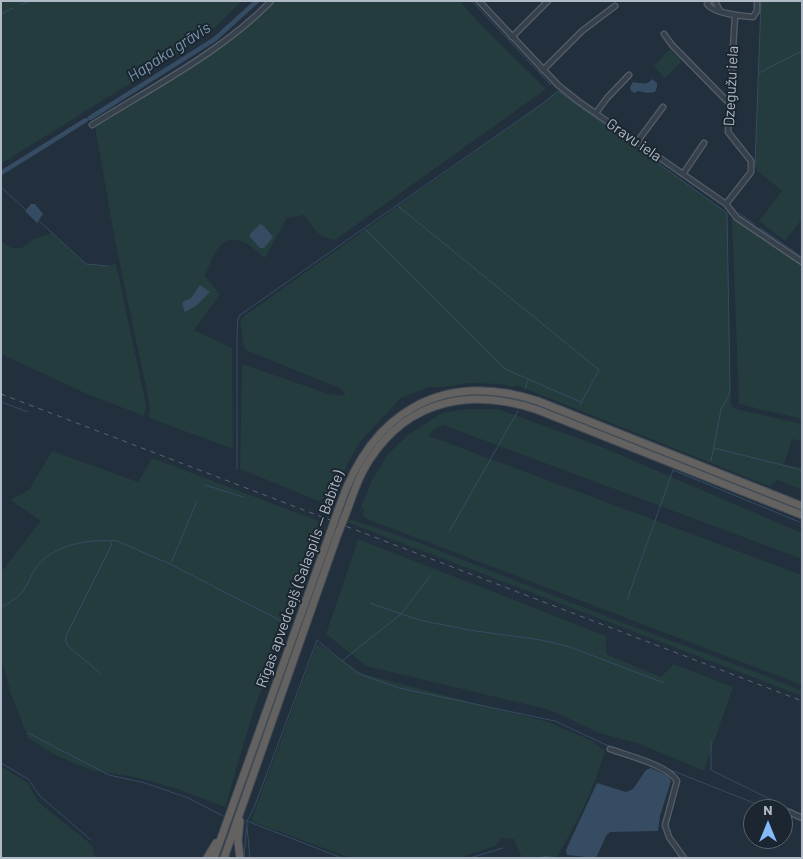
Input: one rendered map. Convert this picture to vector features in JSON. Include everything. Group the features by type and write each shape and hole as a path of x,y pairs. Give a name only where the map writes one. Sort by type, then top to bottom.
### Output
{"highway":[{"name":"Rīgas apvedceļš (Salaspils — Babīte)","path":"214,858 328,536 350,480 362,457 376,438 394,421 415,407 436,397 457,392 482,390 506,392 538,401 802,506"},
{"name":"Rīgas apvedceļš (Salaspils — Babīte)","path":"224,858 357,484 369,460 384,441 398,428 421,413 437,406 460,400 484,398 509,401 538,410 802,515"},
{"path":"240,858 238,842 242,806"},
{"path":"207,858 225,825"}],"street":[{"path":"92,125 217,48 260,13 271,1"},
{"name":"Gravu iela","path":"479,1 558,85 726,204 737,218 802,262"},
{"path":"512,37 548,1"},
{"path":"709,1 710,7 735,16 754,17 757,11 757,1"},
{"path":"715,1 720,10"},
{"path":"543,70 582,31 615,6"},
{"name":"Dzegužu iela","path":"726,204 751,172 751,161 728,132 735,16"},
{"path":"664,34 672,45 729,102"},
{"path":"596,113 607,98 629,75"},
{"path":"637,142 663,107"},
{"path":"683,174 704,143"},
{"path":"610,749 655,766 672,774 675,778 677,782 665,825 669,836 684,858"}],"green space":[{"path":"1,1 242,1 206,36 1,164"},
{"path":"276,1 460,1 484,28 546,89 335,240 320,235 304,215 287,218 265,258 243,242 228,240 222,244 214,255 205,276 220,294 194,330 232,348 233,449 149,418 150,406 115,241 95,126 189,69 256,20"},
{"path":"761,1 802,1 802,219 785,241 759,221 782,191 757,171 755,166"},
{"path":"670,49 682,61 665,78 654,66"},
{"path":"558,91 727,213 731,404 733,408 802,424 802,441 792,439 784,464 802,468 802,490 778,480 771,485 766,485 516,385 514,387 499,384 470,383 429,387 401,398 360,442 346,467 337,495 329,490 325,497 319,501 240,469 242,364 329,394 345,396 344,392 339,388 248,351 244,347 240,321 244,316"},
{"path":"732,218 802,265 802,419 739,404"},
{"path":"52,233 86,264 108,266 116,264 146,405 144,416 85,393 1,354 1,241 12,248 21,248 34,239"},
{"path":"465,409 498,409 597,445 802,533 802,559 443,425 434,429 429,436 802,575 802,685 367,519 363,515 364,509 361,508 371,482 387,455 409,434 442,413"},
{"path":"52,451 138,482 152,458 324,523 254,709 225,807 175,788 134,777 93,771 55,755 28,738 11,694 1,658 1,572 41,521 10,500 29,490"},
{"path":"349,519 415,541 626,624 761,674 802,691 802,696 347,522"},
{"path":"358,539 606,636 606,654 661,677 674,664 733,687 704,771 640,744 599,733 550,710 366,666 326,634"},
{"path":"317,643 363,674 548,722 593,741 605,751 596,779 584,806 556,858 522,858 514,839 502,838 495,846 459,858 350,858 251,821"},
{"path":"1,766 28,783 37,801 92,845 95,858 1,858"}],"water":[{"path":"652,79 657,83 655,92 638,91 635,93 631,91 630,87 633,82 646,83"},
{"path":"31,204 35,204 43,214 37,223 25,211"},
{"path":"260,224 273,237 264,248 260,248 250,237 250,234"},
{"path":"200,285 210,292 196,306 185,312 182,304 191,298"},
{"path":"651,768 668,776 671,781 660,816 658,831 610,832 606,836 596,858 567,855 566,850 597,783 626,792 633,789 646,770"}],"waterway":[{"path":"20,5 30,1"},
{"name":"Hapaka grāvis","path":"90,118 215,39 257,1"},
{"path":"472,1 551,85"},
{"path":"755,166 761,1"},
{"path":"1,14 13,8"},
{"path":"759,73 802,51"},
{"path":"237,469 237,334 240,315 558,91 727,213 730,390 721,409 711,461"},
{"name":"Hapaka grāvis","path":"1,173 86,120"},
{"path":"1,187 25,209"},
{"path":"398,206 599,370 580,405"},
{"path":"739,213 754,224"},
{"path":"39,221 86,264 108,266"},
{"path":"760,228 802,257"},
{"path":"365,229 505,369 581,402"},
{"path":"525,389 528,380"},
{"path":"1,402 28,412"},
{"path":"449,532 518,411"},
{"path":"714,448 802,470"},
{"path":"627,600 673,470 802,523"},
{"path":"205,485 243,497"},
{"path":"171,563 197,501"},
{"path":"100,673 69,647 66,642 66,636 112,544 109,541"},
{"path":"1,608 21,594 37,566 60,549 78,543 117,541 170,564 287,624"},
{"path":"342,661 401,614 431,575"},
{"path":"370,603 419,620 469,630 541,640 570,647 664,683"},
{"path":"244,858 247,821 254,808 317,640 357,673 399,688 555,721 613,748"},
{"path":"28,733 109,775 145,783 188,798 223,816"},
{"path":"711,741 711,770 802,815"},
{"path":"1,763 28,779 40,796 91,840"},
{"path":"663,767 744,799"},
{"path":"247,821 342,858"},
{"path":"247,827 250,858"},
{"path":"470,858 503,848"},
{"path":"542,856 558,858"}],"railway":[{"path":"1,394 802,701"}]}
